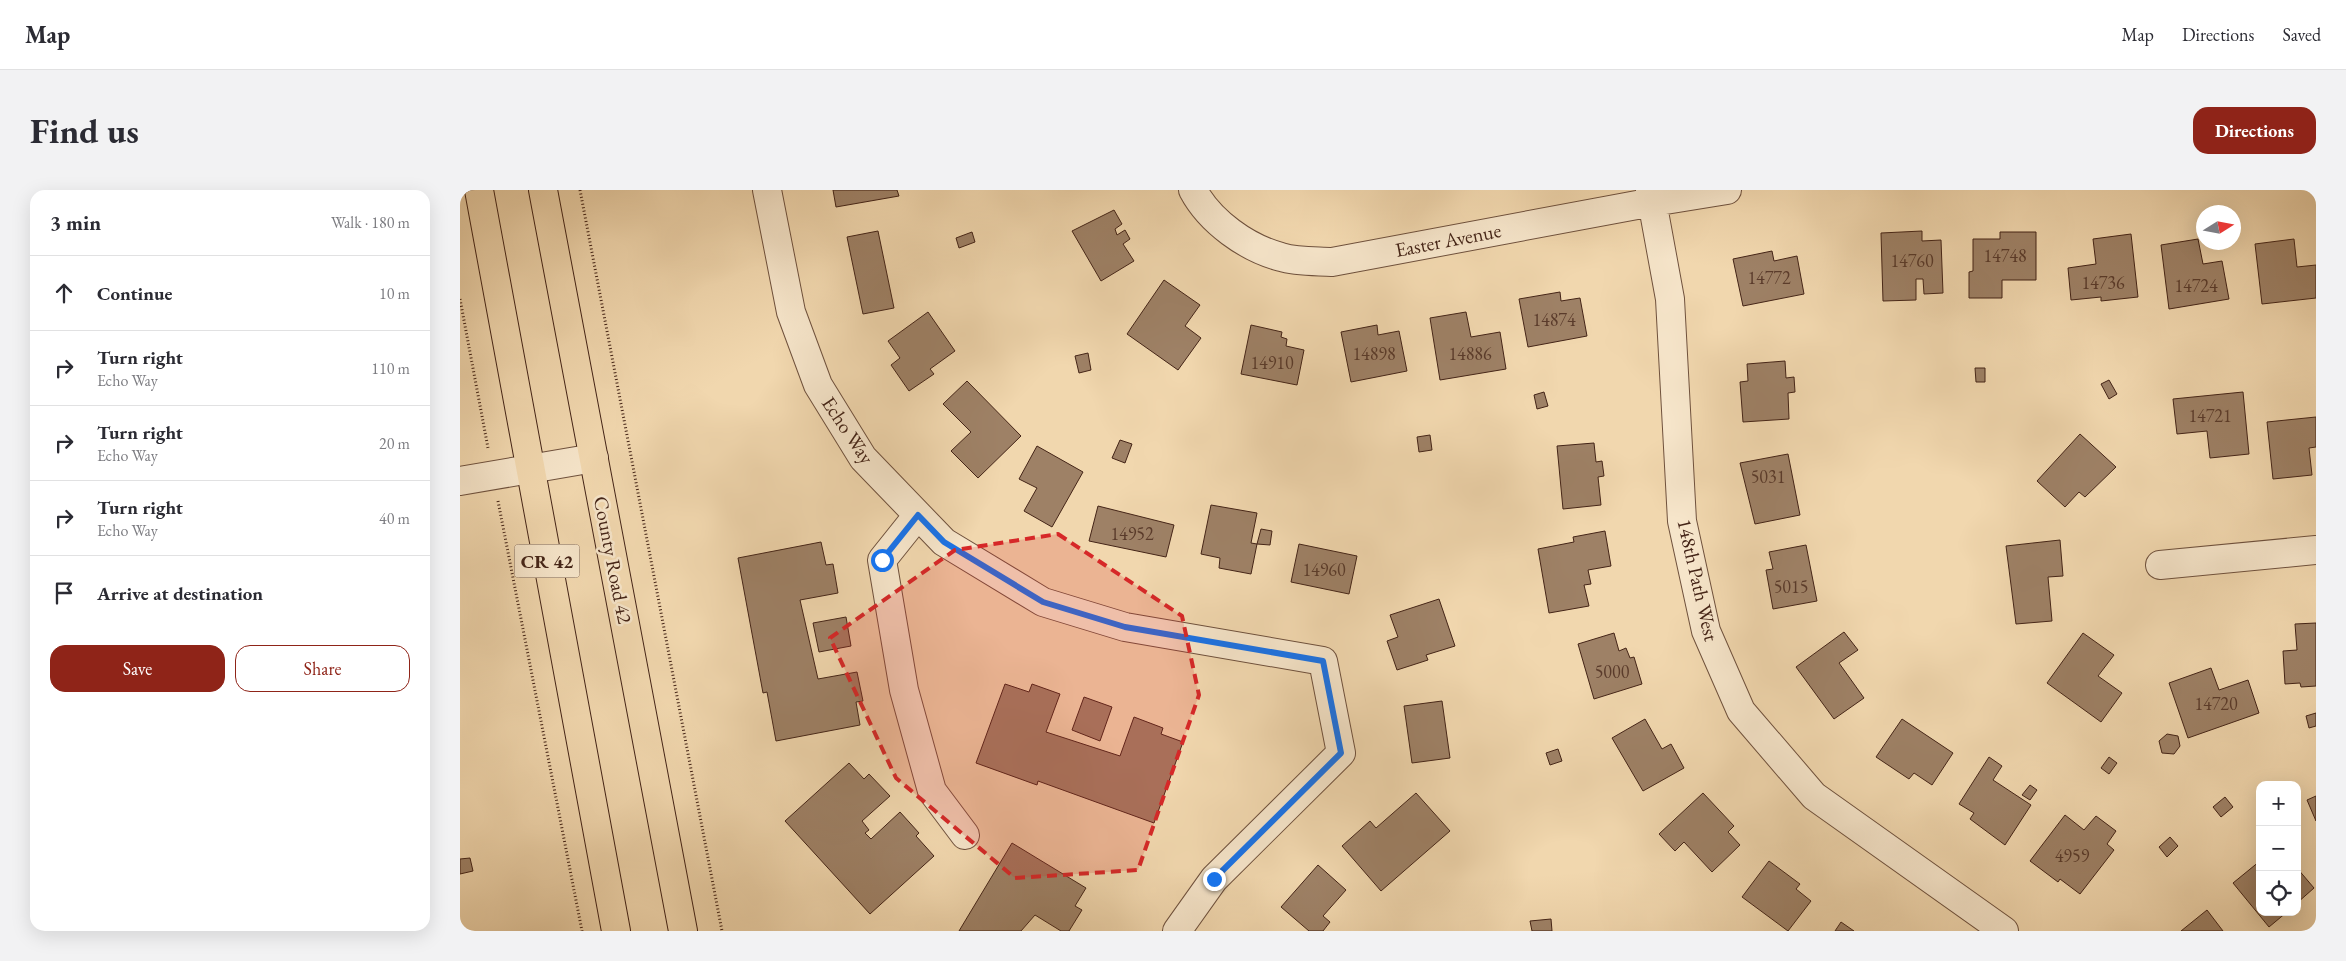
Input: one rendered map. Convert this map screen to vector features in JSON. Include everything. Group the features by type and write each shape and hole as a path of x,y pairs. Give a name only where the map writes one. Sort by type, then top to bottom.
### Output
{"highway":[{"name":"CR 42","path":"479,190 616,931"},
{"name":"County Road 42","path":"543,190 683,931"}],"street":[{"name":"Echo Way","path":"767,190 791,312 818,385 863,458 944,542 1043,602 1125,627 1323,661 1341,753 1214,879 1177,931"},
{"name":"Easter Avenue","path":"1193,190 1200,203 1238,239 1281,258 1332,262 1652,196 1727,190"},
{"name":"148th Path West","path":"1652,196 1670,299 1682,521 1706,631 1740,711 1814,796 2004,931"},
{"path":"460,481 594,458"},
{"path":"918,515 882,560 904,690 932,791 965,835"},
{"path":"2160,565 2316,550"}],"path":[{"path":"580,190 722,931"},
{"path":"460,301 582,931"}],"highlighted area":[{"path":"1058,534 1182,616 1199,695 1138,870 1015,878 896,778 830,638 955,550"}],"building":[{"path":"833,190 897,190 899,196 836,207"},
{"path":"1114,210 1122,224 1115,229 1117,235 1125,230 1130,239 1123,244 1134,261 1101,281 1072,231"},
{"path":"878,231 894,308 863,314 847,237"},
{"path":"1922,231 1922,241 1941,240 1943,293 1924,294 1923,279 1916,279 1916,300 1883,301 1881,233"},
{"path":"972,232 975,242 959,248 956,238"},
{"path":"2000,232 2036,232 2036,280 2002,280 2002,298 1969,298 1969,272 1973,271 1973,239 2000,239"},
{"path":"2131,234 2138,297 2101,301 2101,297 2071,300 2068,268 2096,264 2093,239"},
{"path":"2196,239 2196,250 2200,250 2203,264 2222,261 2229,299 2169,309 2161,245"},
{"path":"2294,239 2297,267 2316,265 2316,298 2262,304 2255,244"},
{"path":"1772,251 1774,261 1797,256 1804,294 1743,306 1733,259"},
{"path":"1164,280 1200,305 1185,326 1201,338 1178,370 1127,334"},
{"path":"1560,292 1561,301 1580,298 1587,336 1528,347 1519,299"},
{"path":"928,312 955,351 930,369 934,374 909,391 891,365 900,358 888,341"},
{"path":"1466,312 1471,337 1500,332 1506,369 1440,380 1430,318"},
{"path":"1251,325 1282,332 1281,337 1287,339 1286,346 1304,350 1297,385 1241,374"},
{"path":"1377,325 1378,335 1399,331 1407,371 1351,382 1341,332"},
{"path":"1088,353 1091,370 1079,373 1075,356"},
{"path":"1785,361 1786,378 1794,377 1795,392 1788,393 1789,419 1743,422 1740,382 1748,381 1747,364"},
{"path":"1975,368 1985,368 1985,382 1976,382"},
{"path":"2109,380 2117,394 2109,399 2101,384"},
{"path":"967,381 1021,436 978,478 951,451 971,432 943,404"},
{"path":"1544,392 1548,406 1537,409 1534,395"},
{"path":"2243,392 2249,454 2210,458 2207,431 2177,434 2173,399"},
{"path":"2316,417 2316,447 2309,448 2312,475 2273,479 2267,422"},
{"path":"2080,434 2116,467 2085,497 2079,492 2065,507 2037,481"},
{"path":"1430,435 1432,450 1419,452 1417,437"},
{"path":"1120,440 1132,444 1125,463 1112,458"},
{"path":"1594,443 1596,462 1602,461 1604,476 1598,477 1601,505 1563,509 1557,446"},
{"path":"1037,446 1083,472 1052,527 1024,511 1037,488 1019,479"},
{"path":"1788,454 1800,515 1755,524 1740,463"},
{"path":"1211,505 1257,513 1251,543 1257,544 1251,574 1219,568 1220,558 1201,554"},
{"path":"1098,506 1174,525 1166,557 1089,541"},
{"path":"1261,529 1272,531 1270,545 1257,544"},
{"path":"1605,531 1611,566 1588,570 1591,584 1584,585 1589,606 1549,613 1538,549 1574,542 1573,537"},
{"path":"2060,540 2063,576 2048,577 2052,621 2016,624 2006,546"},
{"path":"821,542 826,565 833,564 838,593 800,600 818,679 857,672 863,701 856,702 860,725 776,741 767,692 763,693 738,558"},
{"path":"1299,544 1357,556 1349,594 1291,582"},
{"path":"1806,545 1817,601 1773,609 1766,570 1773,569 1769,552"},
{"path":"1439,599 1455,646 1426,655 1428,660 1397,670 1387,641 1398,637 1390,615"},
{"path":"846,617 851,646 819,652 813,623"},
{"path":"2316,623 2316,686 2301,687 2300,683 2285,684 2283,651 2297,650 2295,624"},
{"path":"1844,632 1858,650 1839,663 1864,698 1834,719 1796,667"},
{"path":"1614,633 1619,651 1626,648 1630,658 1634,657 1642,684 1594,699 1578,644"},
{"path":"2083,633 2114,655 2098,676 2122,693 2101,722 2047,683"},
{"path":"2211,668 2219,690 2248,680 2259,713 2188,738 2169,683"},
{"path":"1005,684 1029,692 1032,684 1060,694 1046,732 1120,756 1134,717 1163,728 1161,734 1183,742 1154,823 1038,781 1037,785 976,763"},
{"path":"1084,697 1112,707 1100,741 1072,730"},
{"path":"1442,701 1450,758 1412,763 1404,706"},
{"path":"2316,713 2316,726 2309,728 2306,716"},
{"path":"1645,719 1662,749 1671,744 1684,768 1643,791 1612,738"},
{"path":"1902,719 1953,753 1932,785 1914,773 1909,779 1876,757"},
{"path":"2167,734 2178,736 2180,746 2174,754 2162,753 2159,741"},
{"path":"1558,749 1562,761 1550,765 1546,753"},
{"path":"1989,757 2002,766 1993,780 2031,805 2005,845 1970,819 1974,813 1959,804"},
{"path":"2109,757 2117,763 2109,774 2101,768"},
{"path":"849,763 864,779 869,774 890,796 862,821 869,830 865,833 871,839 900,812 919,833 916,836 934,856 870,914 785,821"},
{"path":"2030,785 2037,790 2030,800 2022,795"},
{"path":"1416,793 1450,831 1381,891 1342,846 1370,821 1376,828"},
{"path":"1703,793 1734,826 1728,832 1740,845 1712,872 1684,842 1675,851 1659,834"},
{"path":"2316,796 2316,821 2307,800"},
{"path":"2225,797 2233,807 2221,817 2213,807"},
{"path":"2065,815 2084,830 2096,816 2116,831 2107,844 2114,850 2080,894 2060,879 2058,882 2030,861"},
{"path":"2170,837 2178,846 2167,857 2159,847"},
{"path":"1012,843 1086,888 1075,906 1082,910 1069,931 1061,931 1035,915 1021,931 959,931"},
{"path":"470,858 473,871 460,874 460,859"},
{"path":"1769,861 1800,884 1796,889 1811,901 1788,931 1742,897"},
{"path":"2256,864 2256,911 2233,883"},
{"path":"1318,865 1346,890 1323,916 1330,922 1323,931 1309,931 1281,907"},
{"path":"2301,873 2314,888 2301,899"},
{"path":"2207,910 2223,931 2181,931"},
{"path":"2260,916 2282,916 2269,927"},
{"path":"1551,919 1552,931 1532,931 1530,921"},
{"path":"1841,922 1854,931 1835,931"}],"route":[{"path":"882,560 918,515 944,542 1043,602 1125,627 1323,661 1341,753 1214,879"}]}
